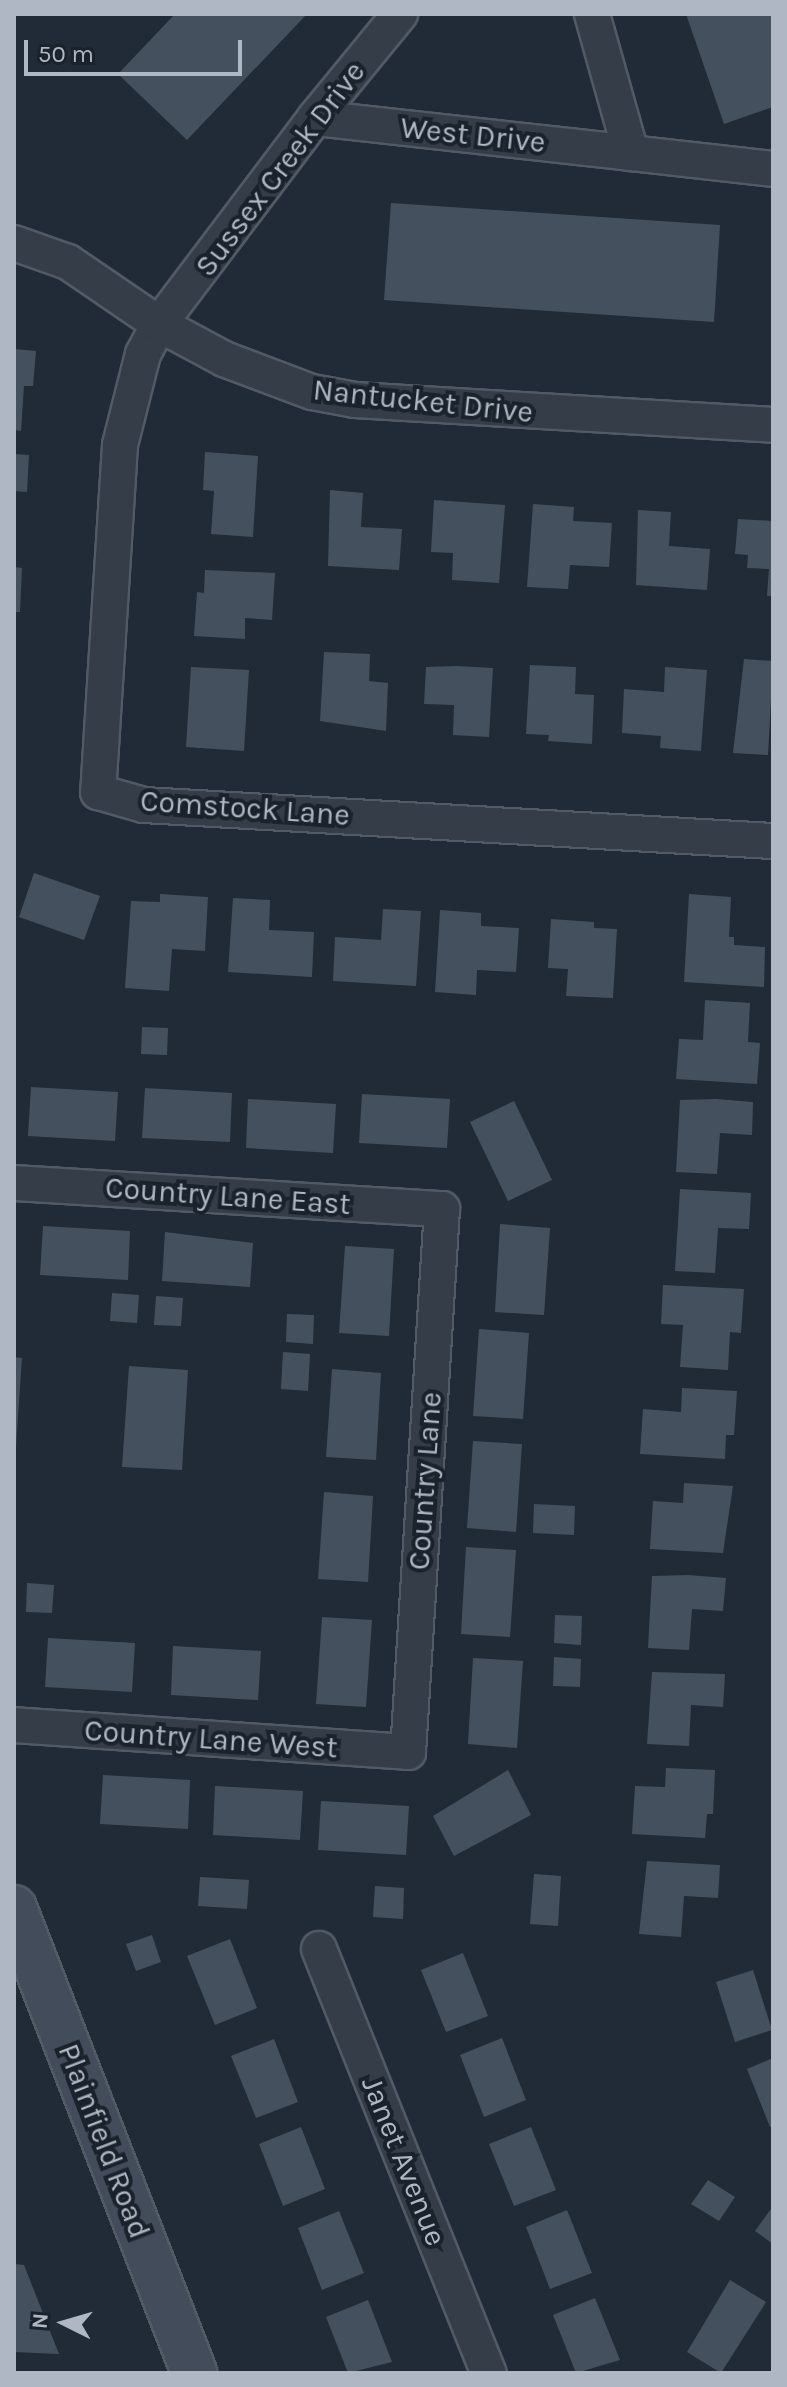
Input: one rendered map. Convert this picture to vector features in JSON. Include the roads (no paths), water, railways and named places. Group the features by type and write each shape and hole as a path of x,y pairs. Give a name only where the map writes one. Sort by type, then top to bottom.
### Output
{"main road":[{"name":"Plainfield Road","path":"14,1908 194,2373"}],"street":[{"name":"Sussex Creek Drive","path":"159,324 315,118 400,14"},
{"path":"592,14 631,153"},
{"name":"West Drive","path":"315,118 773,169"},
{"name":"Nantucket Drive","path":"14,243 68,262 159,324 267,379 355,400 773,425"},
{"name":"Comstock Lane","path":"159,324 143,354 120,445 98,792 144,805 773,841"},
{"name":"Country Lane East","path":"14,1183 442,1209"},
{"name":"Country Lane","path":"408,1752 442,1209"},
{"name":"Country Lane West","path":"14,1725 408,1752"},
{"name":"Janet Avenue","path":"319,1949 489,2373"}]}
